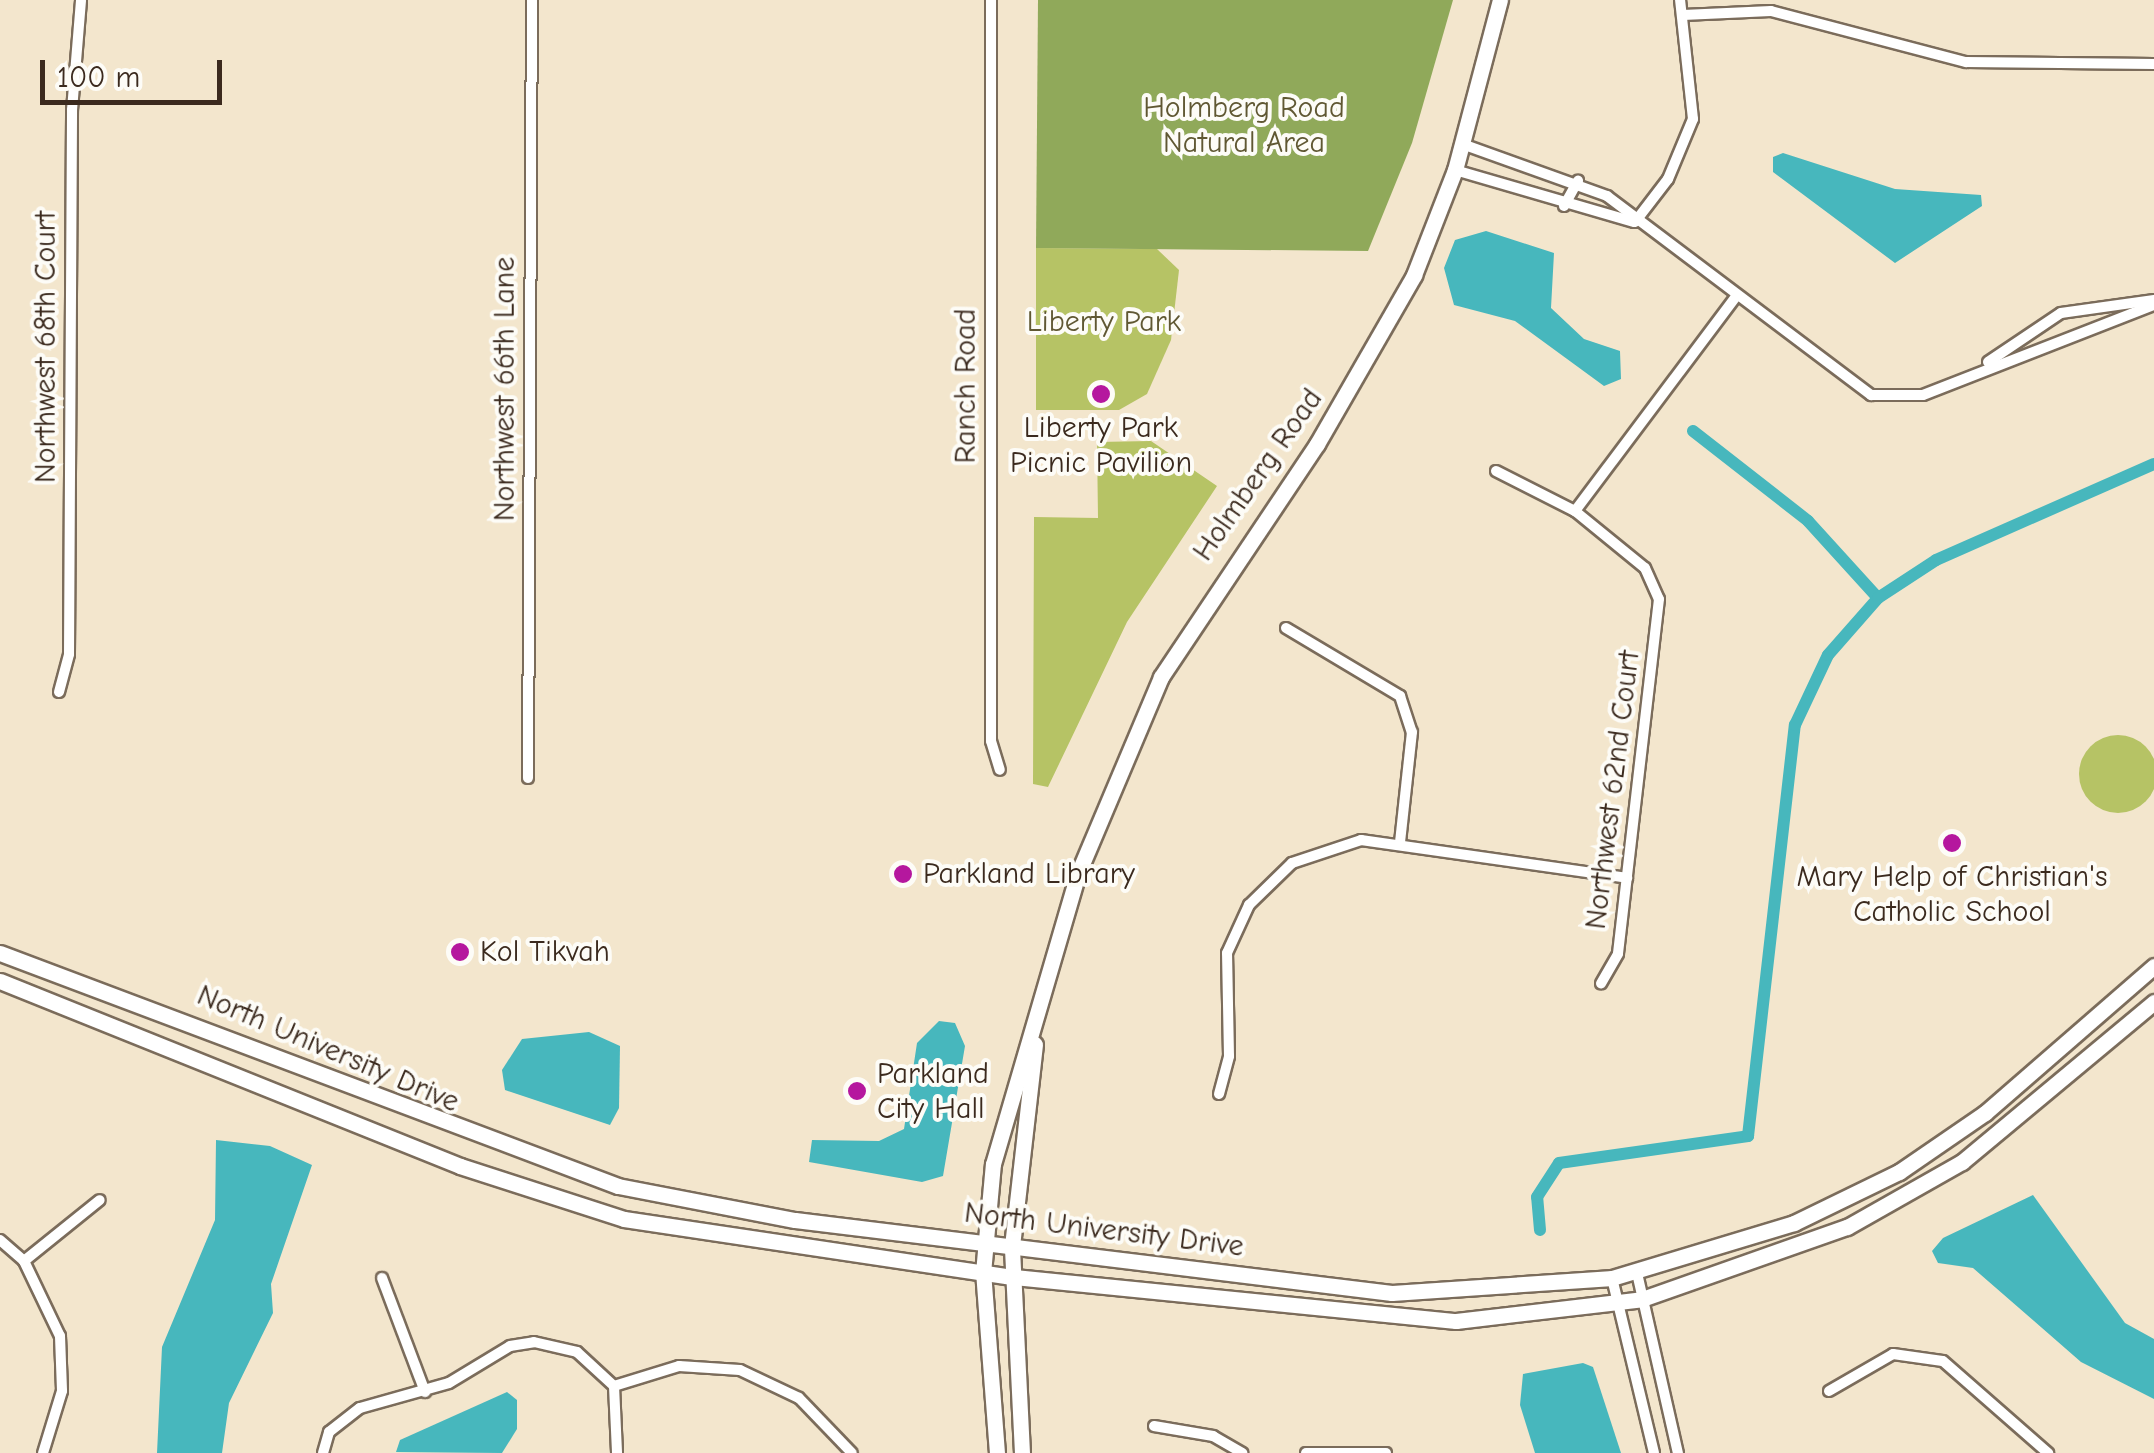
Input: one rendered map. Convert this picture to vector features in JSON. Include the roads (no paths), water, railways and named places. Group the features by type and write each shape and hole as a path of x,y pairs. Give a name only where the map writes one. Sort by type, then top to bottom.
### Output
{"main road":[{"name":"Holmberg Road","path":"997,1453 984,1242 1007,1103 1094,826 1161,677 1370,356 1455,170 1500,0"},
{"name":"North University Drive","path":"0,953 604,1182 709,1206 1392,1293 1612,1278 1751,1240 1898,1172 1986,1113 2154,966"},
{"name":"Holmberg Road","path":"1022,1453 1012,1246 1047,975"},
{"name":"North University Drive","path":"0,981 460,1166 624,1220 1014,1277 1377,1318 1490,1319 1616,1304 1807,1245 1906,1197 2064,1083 2154,1002"}],"street":[{"name":"Northwest 68th Court","path":"59,692 70,654 72,110 81,0"},
{"name":"Northwest 66th Lane","path":"528,778 532,0"},
{"name":"Ranch Road","path":"991,0 991,741 1000,770"},
{"path":"1635,222 1668,179 1693,119 1680,0"},
{"path":"1683,15 1771,11 1966,62 2154,64"},
{"path":"1462,144 1578,181 1871,394 1923,394 1987,363 2154,303"},
{"path":"1455,170 1564,206 1635,222"},
{"path":"1564,206 1578,181"},
{"path":"1496,471 1575,511 1734,298"},
{"path":"1987,363 2061,313 2154,303"},
{"name":"Northwest 62nd Court","path":"1575,511 1645,568 1658,600 1618,954 1601,982"},
{"path":"1286,628 1400,696 1412,732 1400,842"},
{"path":"1219,1094 1228,1056 1223,976 1249,905 1267,882 1325,847 1400,842 1627,878"},
{"path":"24,1261 100,1200"},
{"path":"0,1240 24,1261 50,1308 63,1363 58,1418 43,1453"},
{"path":"1637,1273 1678,1453"},
{"path":"382,1278 425,1392"},
{"path":"1612,1278 1654,1453"},
{"path":"323,1453 343,1417 425,1392 534,1342 577,1352 614,1386 617,1453"},
{"path":"1829,1391 1893,1354 1943,1361 2027,1449 2048,1453"},
{"path":"614,1386 679,1366 740,1370 810,1406 852,1453"},
{"path":"1154,1426 1213,1436 1243,1453"},
{"path":"1306,1453 1386,1453"}],"water":[{"path":"1783,153 1895,189 1981,195 1982,206 1895,263 1773,172 1773,157"},
{"path":"1486,231 1554,253 1551,308 1584,339 1620,351 1621,379 1604,386 1515,321 1454,305 1444,268 1455,240"},
{"path":"939,1021 955,1023 965,1046 943,1176 922,1182 809,1162 812,1140 879,1141 904,1129 917,1043"},
{"path":"589,1032 620,1046 619,1108 610,1125 505,1090 502,1070 522,1039"},
{"path":"216,1140 270,1146 312,1165 271,1284 273,1313 229,1403 222,1453 157,1453 162,1347 215,1220"},
{"path":"2033,1195 2125,1323 2154,1339 2154,1399 2081,1362 1973,1268 1938,1263 1932,1251 1943,1238"},
{"path":"1583,1363 1593,1367 1621,1453 1535,1453 1520,1405 1523,1374"},
{"path":"507,1392 517,1400 517,1429 502,1453 396,1452 400,1440"}],"waterway":[{"path":"1693,431 1808,521 1878,598"},
{"path":"1540,1230 1537,1197 1559,1163 1748,1136 1795,725 1828,655 1878,598 1936,560 2154,464"}],"place":[{"name":"Liberty Park Picnic Pavilion","path":"1101,394"},
{"name":"Mary Help of Christian's Catholic School","path":"1952,843"},
{"name":"Parkland Library","path":"903,874"},
{"name":"Kol Tikvah","path":"460,952"},
{"name":"Parkland City Hall","path":"857,1091"}],"park label":[{"name":"Holmberg Road Natural Area","path":"1244,125"},
{"name":"Liberty Park","path":"1104,322"}]}
